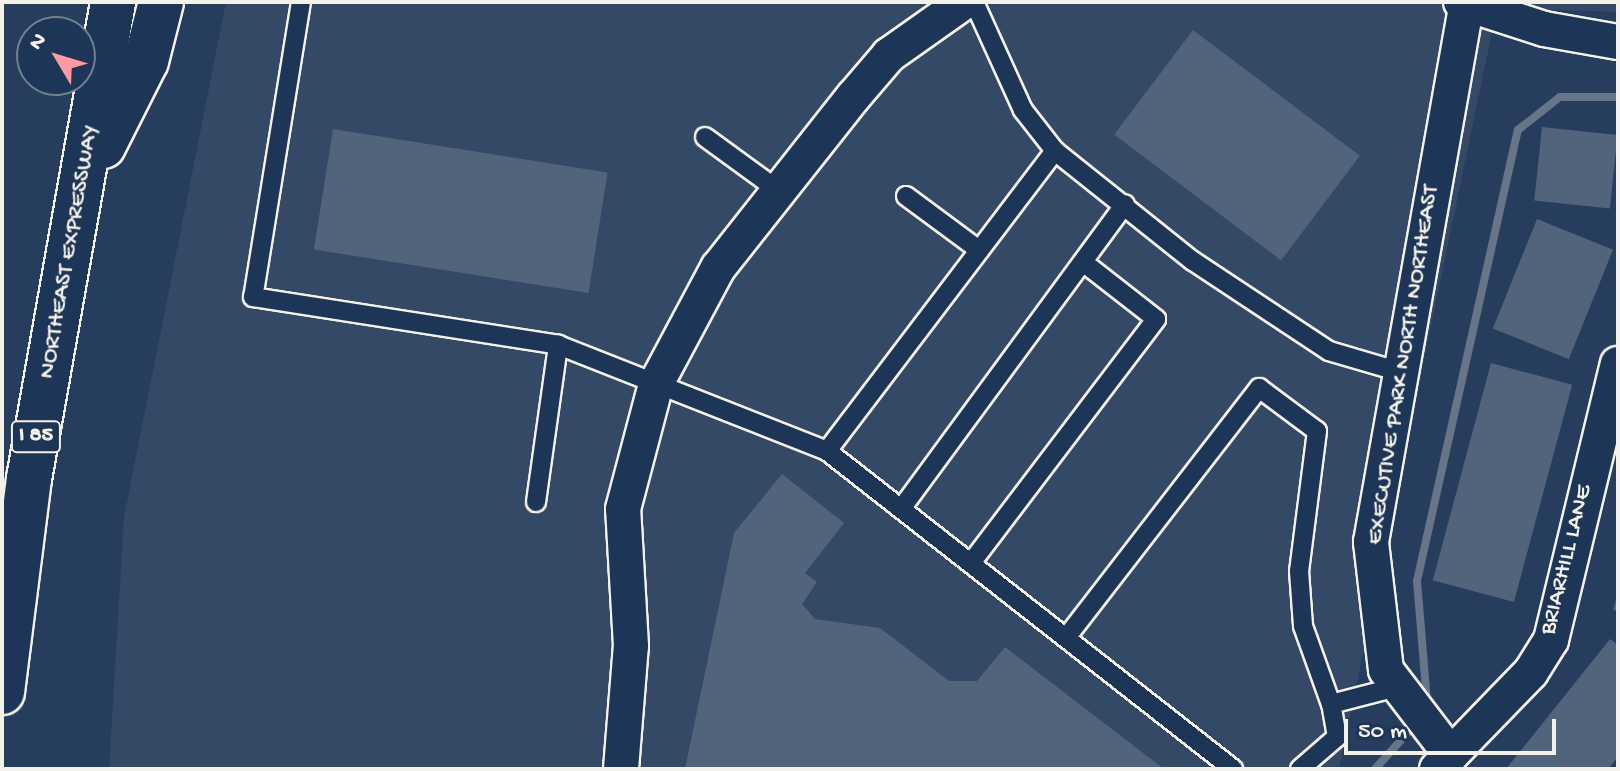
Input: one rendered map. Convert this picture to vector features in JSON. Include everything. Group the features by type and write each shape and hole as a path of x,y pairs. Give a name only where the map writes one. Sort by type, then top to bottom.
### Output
{"highway":[{"name":"NORTHEAST EXPRESSWAY","path":"2,692 29,479 84,184 113,2"},
{"path":"84,184 146,61 161,2"}],"street":[{"path":"621,769 631,646 623,509 656,384 718,268 779,191 889,55 964,2"},
{"path":"1465,3 1544,29 1618,42"},
{"name":"EXECUTIVE PARK NORTH NORTHEAST","path":"1393,688 1371,542 1465,3"},
{"name":"BRIARHILL LANE","path":"1444,762 1531,672 1551,640 1617,361"},
{"path":"1393,688 1444,762"}],"lane":[{"path":"301,2 253,297 558,345 827,451 1233,769"},
{"path":"974,2 1023,110 1055,151 1193,261 1329,351 1401,372"},
{"path":"705,137 779,191"},
{"path":"827,451 1055,151"},
{"path":"906,196 979,250"},
{"path":"901,509 1087,265 1125,204"},
{"path":"971,563 1156,319 1087,265"},
{"path":"536,502 558,345"},
{"path":"1066,638 1259,388 1317,431 1299,571 1303,626 1331,704 1337,737 1300,769"},
{"path":"1331,704 1393,688"}],"shaded area":[{"path":"226,2 1618,2 1618,12 1497,8 1339,769 109,769 124,517"}],"building":[{"path":"1193,30 1360,156 1281,260 1114,135"},
{"path":"1542,127 1618,135 1610,209 1534,201"},
{"path":"333,129 608,172 588,293 314,249"},
{"path":"1537,219 1613,250 1569,359 1493,328"},
{"path":"1491,363 1572,385 1514,602 1433,580"},
{"path":"782,474 844,523 805,573 817,582 802,604 815,619 880,628 949,681 977,681 1005,647 1164,769 685,769 734,533"},
{"path":"1618,593 1618,611 1613,610"},
{"path":"1610,639 1618,645 1618,757 1608,769 1506,769"}],"waterway":[{"path":"1427,702 1417,581 1518,130 1560,97 1618,97"},
{"path":"1375,769 1411,729"}]}
